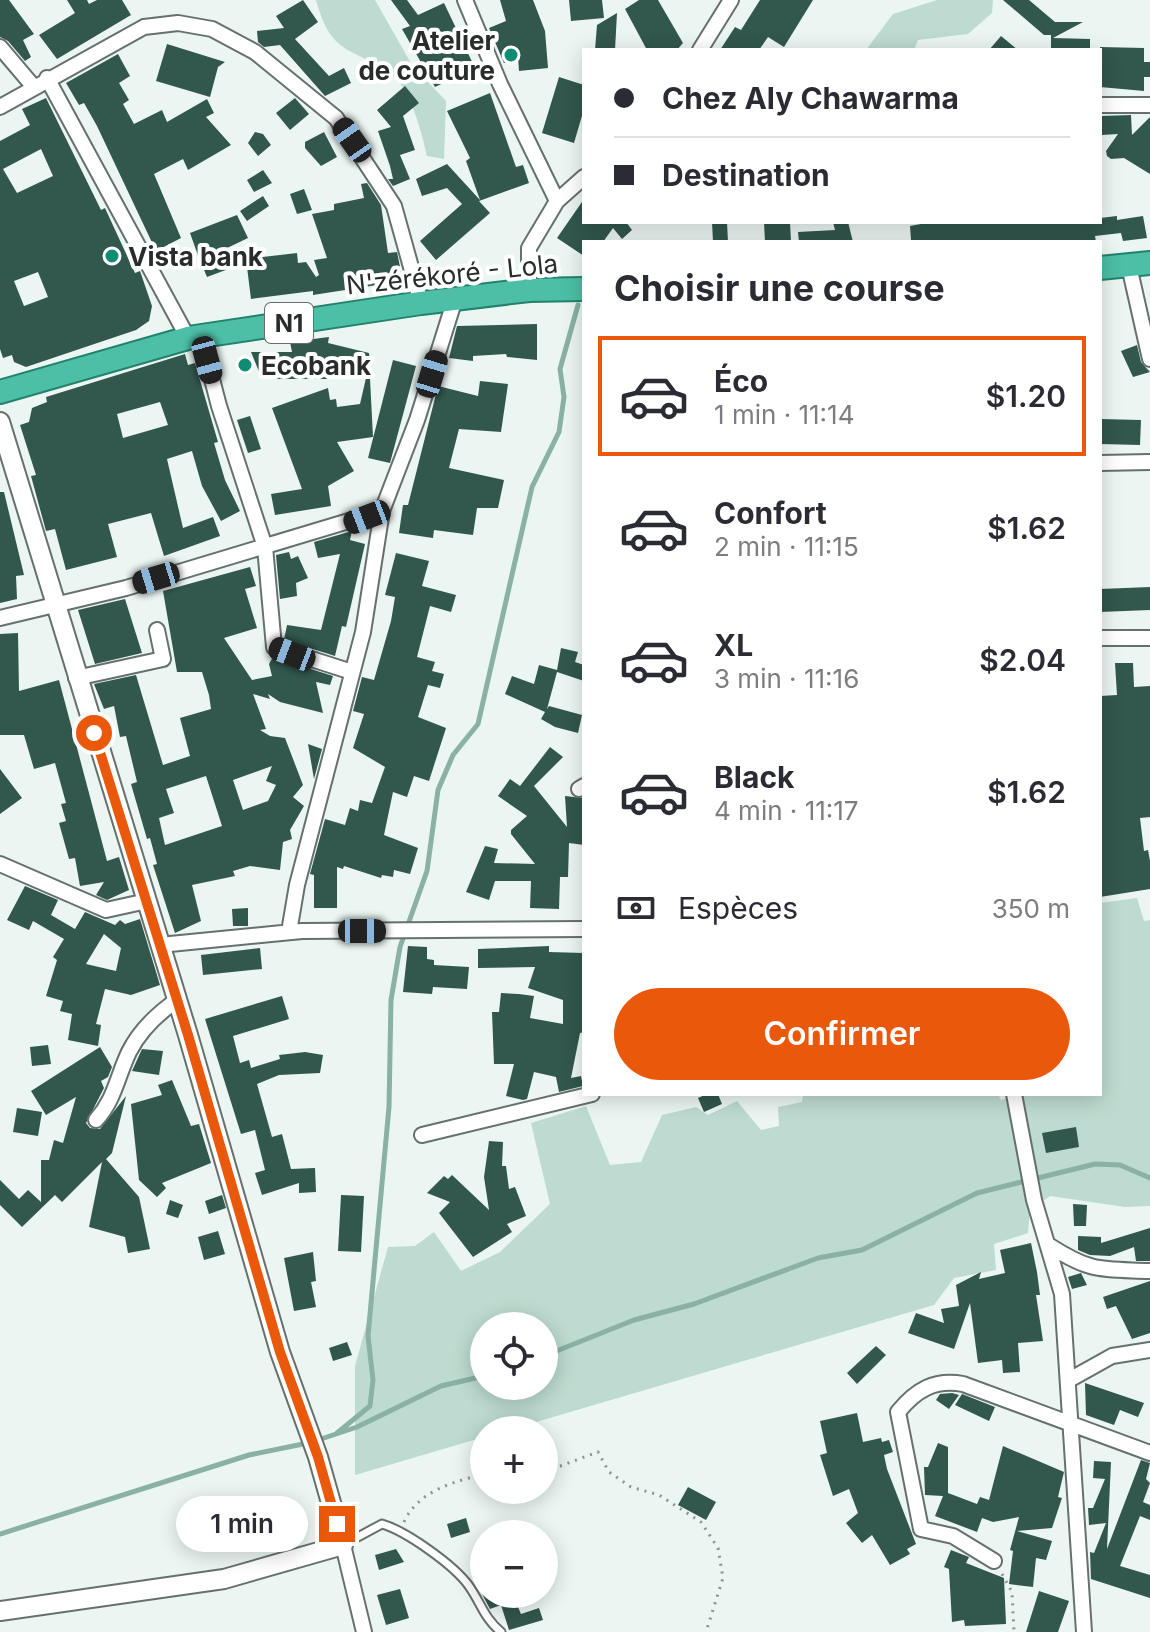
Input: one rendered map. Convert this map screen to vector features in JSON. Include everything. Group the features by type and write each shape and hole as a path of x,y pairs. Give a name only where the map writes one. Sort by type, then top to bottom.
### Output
{"highway":[{"path":"1102,268 1144,261"},
{"name":"N'zérékoré - Lola","path":"0,392 194,338 421,303 529,290 582,289"}],"street":[{"path":"465,0 500,84 557,201"},
{"path":"701,48 731,0"},
{"path":"0,107 47,78 144,27 178,23 212,29 255,52 336,118 394,206 421,303"},
{"path":"0,47 33,86"},
{"path":"47,78 194,338 265,547 274,647 352,672"},
{"path":"1102,105 1150,105"},
{"path":"529,290 529,248 557,201 582,179"},
{"path":"1144,261 1150,359"},
{"path":"289,932 297,885 372,586 382,511 417,420 455,299"},
{"path":"0,422 177,1000 280,1352 318,1457 364,1632"},
{"path":"1102,463 1150,462"},
{"path":"0,618 126,588 382,511"},
{"path":"76,678 163,659 157,630"},
{"path":"1102,638 1150,638"},
{"path":"0,864 106,910 147,901"},
{"path":"160,945 289,932 582,929"},
{"path":"96,1120 111,1103 128,1053 141,1032 177,1000"},
{"path":"422,1135 584,1096"},
{"path":"1014,1096 1034,1200 1062,1294 1084,1632"},
{"path":"1050,1246 1081,1266 1109,1271 1150,1271"},
{"path":"1069,1380 1112,1356 1150,1350"},
{"path":"994,1561 953,1536 921,1529 898,1412 913,1394 943,1381 963,1384 1150,1453"},
{"path":"0,1611 224,1579 343,1545"}],"lane":[{"path":"343,1545 382,1524 401,1529 468,1585 486,1619 501,1632"}],"path":[{"path":"558,1466 598,1452 609,1472 631,1487 659,1495 701,1522 718,1548 723,1578 706,1632"},
{"path":"401,1529 412,1505 449,1484 470,1478"},
{"path":"994,1561 1012,1592 1014,1632"}],"green space":[{"path":"316,0 375,0 412,65 446,101 444,159 427,156 415,113 399,83 379,66 337,42 322,19"},
{"path":"937,0 993,0 992,13 968,34 918,40 915,48 868,48 893,14"},
{"path":"1137,898 1144,921 1150,920 1150,1206 1125,1207 1050,1196 1030,1210 1028,1233 994,1244 996,1270 954,1278 934,1305 557,1416 470,1416 470,1441 355,1475 355,1366 388,1247 415,1246 434,1232 461,1271 500,1252 550,1204 531,1123 586,1106 610,1165 641,1162 662,1115 696,1107 708,1115 737,1101 761,1130 779,1126 778,1107 802,1102 803,1096 999,1096 1001,1100 1014,1096 1102,1096 1102,903"}],"building":[{"path":"0,0 9,0 34,34 23,40 31,57 25,61 8,41 0,37"},
{"path":"67,0 87,0 89,4 97,0 122,0 131,15 57,59 39,35 75,13"},
{"path":"303,0 318,22 295,39 329,76 344,68 351,83 325,96 280,45 264,47 258,42 257,31 284,28 276,16"},
{"path":"391,0 407,0 418,15 444,3 475,68 435,87 402,29 410,26"},
{"path":"500,0 533,0 545,31 548,68 519,71 518,57 504,63 489,28 506,21"},
{"path":"569,0 602,0 604,18 571,21"},
{"path":"639,0 658,0 683,43 679,48 646,48 625,9"},
{"path":"760,0 813,0 784,47 768,37 760,48 721,48 735,27 741,30"},
{"path":"1003,0 1029,0 1055,22 1083,22 1053,38 1090,39 1090,48 1051,48 1051,35 1044,35"},
{"path":"617,13 615,48 595,48 597,25"},
{"path":"1001,36 1016,48 991,48"},
{"path":"167,44 225,62 218,67 210,97 156,81"},
{"path":"1100,48 1144,48 1144,62 1150,62 1150,77 1144,77 1144,91 1102,87"},
{"path":"118,54 130,76 119,83 129,100 123,104 134,124 162,110 167,122 207,99 214,113 206,117 231,145 188,170 183,159 154,174 181,238 156,251 97,126 84,103 79,105 66,83"},
{"path":"559,77 582,84 582,116 574,143 542,133"},
{"path":"405,86 419,103 403,116 415,150 400,155 410,179 393,186 388,179 393,179 378,131 391,127 377,110"},
{"path":"490,93 516,167 523,165 529,183 479,201 490,213 436,260 420,241 462,204 447,188 422,196 416,179 447,164 480,200 466,161 470,158 447,111"},
{"path":"46,98 101,210 105,208 135,273 140,271 152,306 149,321 136,330 26,367 14,362 12,355 3,358 0,349 0,141 30,125 22,109","holes":["41,149 53,176 17,193 3,169","38,272 48,297 24,306 14,281"]},
{"path":"295,98 309,114 290,130 276,113"},
{"path":"1131,115 1132,135 1150,117 1150,174 1124,158 1111,159 1107,156 1106,151 1118,134 1102,135 1102,116"},
{"path":"255,132 263,134 271,145 258,156 248,143"},
{"path":"324,132 337,157 321,166 305,148 305,142"},
{"path":"263,170 272,183 254,192 247,180"},
{"path":"367,183 381,205 388,253 397,252 403,281 313,295 313,291 251,299 246,259 297,253 298,263 306,262 316,277 319,275 314,260 327,258 312,214 334,210 334,204 364,198 361,184"},
{"path":"304,189 312,210 297,214 290,194"},
{"path":"263,196 269,206 247,221 240,211"},
{"path":"582,202 582,224 628,224 632,230 622,239 613,228 604,240 582,240 582,255 557,238"},
{"path":"237,215 248,238 200,261 190,233"},
{"path":"1117,216 1117,220 1143,216 1147,238 1123,241 1121,233 1095,236 1096,240 911,240 910,226 921,224 1102,224 1102,218"},
{"path":"712,224 727,224 728,240 713,240"},
{"path":"764,224 790,224 791,240 765,240"},
{"path":"834,224 848,224 852,240 799,240 798,232 835,230"},
{"path":"238,260 239,265 207,277 202,265"},
{"path":"537,324 537,360 507,357 506,354 473,356 473,361 449,358 457,326"},
{"path":"329,337 328,343 369,353 370,365 326,369 327,379 262,379 251,352 292,352 290,342"},
{"path":"1137,345 1141,362 1150,372 1133,377 1121,351"},
{"path":"185,354 188,365 195,363 218,442 214,443 225,480 240,511 221,521 202,486 192,451 167,459 183,528 213,517 220,536 164,556 151,513 108,524 117,557 66,570 55,529 46,531 31,476 36,475 20,425 29,422 32,408 47,402 46,397","holes":["160,402 168,425 123,438 117,414"]},
{"path":"393,360 416,366 390,463 368,458"},
{"path":"366,378 370,379 373,437 337,442 354,471 328,486 331,506 275,515 271,494 302,489 272,408 328,388 330,400 336,399 337,407 360,404"},
{"path":"480,381 508,384 501,432 459,429 449,468 504,480 498,508 477,508 473,535 434,530 433,538 399,533 403,505 408,505 438,386 478,396"},
{"path":"250,416 261,449 248,453 237,420"},
{"path":"1102,419 1141,420 1140,445 1102,444"},
{"path":"0,492 4,492 24,575 16,576 17,599 0,603"},
{"path":"352,531 350,540 365,544 346,627 342,626 335,656 284,640 287,625 321,630 340,554 318,558 314,542"},
{"path":"289,552 291,559 298,556 308,578 296,583 297,596 280,599 276,555"},
{"path":"396,553 429,561 422,586 456,595 451,612 430,606 417,657 435,662 432,671 444,674 440,688 428,685 418,717 446,728 429,781 414,776 407,797 393,792 384,835 418,848 410,874 394,870 393,877 382,875 381,878 344,866 343,869 337,867 337,908 314,908 314,875 310,874 325,819 345,825 350,808 358,811 360,800 372,803 385,767 353,748 364,714 353,711 362,677 374,680 391,621 395,597 385,595"},
{"path":"250,567 256,586 245,589 257,628 224,638 252,680 272,676 269,664 273,657 333,676 330,685 316,682 323,713 280,702 268,694 270,699 253,694 266,729 260,730 270,736 285,738 303,785 293,797 304,806 290,830 292,839 283,842 280,870 250,866 233,871 235,876 192,885 201,921 175,933 153,865 157,864 150,838 147,839 131,784 137,782 126,736 120,737 114,706 104,709 94,684 136,675 163,765 190,756 180,718 211,709 209,695 202,672 177,672 163,591","holes":["272,766 266,781 276,785 268,801 243,810 233,780","206,776 222,826 165,845 159,818 174,813 166,789"]},
{"path":"1150,587 1150,610 1102,612 1102,589"},
{"path":"125,599 142,653 95,664 78,610"},
{"path":"18,633 19,691 59,680 107,861 119,857 129,890 107,900 96,895 104,882 80,886 75,858 69,859 59,823 66,821 61,804 66,803 55,763 34,769 24,735 0,735 0,634"},
{"path":"561,648 578,652 575,662 582,664 582,680 557,672 547,709 549,706 582,715 578,733 555,727 541,719 545,712 505,694 512,676 534,684 539,665 557,670"},
{"path":"1115,663 1133,663 1134,687 1150,686 1150,817 1140,818 1144,851 1148,850 1150,861 1150,889 1102,897 1102,696 1117,695"},
{"path":"308,744 322,749 314,779"},
{"path":"550,747 563,757 534,786 567,827 565,796 582,798 582,845 569,843 568,877 560,877 559,909 530,908 531,881 495,881 489,900 466,892 485,846 498,849 494,863 535,864 511,834 511,830 527,816 498,796 510,779 520,786"},
{"path":"0,769 22,798 0,814"},
{"path":"25,886 58,900 51,915 75,929 85,912 115,925 120,920 125,924 140,919 160,985 131,995 105,989 96,1024 101,1025 98,1046 68,1040 72,1014 60,1011 63,1001 46,996 57,960 53,957 64,939 33,921 29,930 7,920","holes":["104,934 121,948 116,971 86,964"]},
{"path":"248,908 248,926 233,926 232,909"},
{"path":"408,946 427,947 427,959 434,960 434,965 469,967 467,989 433,987 432,994 403,992"},
{"path":"549,946 549,952 582,953 582,1032 571,1078 581,1076 582,1086 559,1092 556,1077 534,1072 527,1099 506,1096 514,1064 494,1064 492,1012 499,1012 501,993 534,996 530,1018 563,1024 563,1000 528,988 535,967 478,968 478,949"},
{"path":"260,948 262,969 203,975 201,955"},
{"path":"282,996 289,1019 233,1036 240,1063 249,1060 251,1068 280,1059 279,1055 305,1052 323,1055 320,1073 279,1075 257,1084 272,1137 282,1134 291,1169 315,1168 316,1192 299,1193 299,1183 262,1195 255,1173 265,1170 255,1130 241,1134 205,1019"},
{"path":"48,1045 51,1064 32,1066 30,1047"},
{"path":"100,1047 112,1067 108,1077 101,1081 104,1088 86,1123 90,1128 100,1129 126,1096 112,1153 106,1159 139,1197 150,1249 128,1253 125,1237 89,1227 102,1162 62,1202 55,1195 22,1227 0,1205 0,1180 19,1199 28,1190 41,1202 41,1160 49,1160 54,1140 63,1143 76,1097 46,1115 31,1091"},
{"path":"142,1049 163,1051 159,1075 132,1071"},
{"path":"172,1080 191,1126 199,1124 211,1163 162,1183 166,1188 157,1197 139,1180 131,1104 162,1095 158,1085"},
{"path":"719,1096 722,1104 704,1112 698,1098"},
{"path":"17,1108 42,1112 38,1136 13,1132"},
{"path":"1076,1127 1079,1147 1046,1153 1042,1133"},
{"path":"489,1141 503,1142 502,1166 506,1166 509,1189 515,1187 526,1216 507,1224 512,1232 473,1257 439,1213 450,1202 427,1193 444,1176 448,1179 452,1175 489,1210 484,1177"},
{"path":"222,1195 226,1208 209,1214 205,1201"},
{"path":"341,1195 364,1196 361,1252 338,1251"},
{"path":"170,1200 183,1205 178,1218 166,1214"},
{"path":"1073,1204 1087,1205 1086,1226 1074,1226"},
{"path":"1150,1228 1150,1261 1136,1261 1134,1247 1110,1256 1090,1255 1078,1250 1078,1236 1101,1237 1101,1243"},
{"path":"218,1231 225,1254 204,1260 198,1237"},
{"path":"1031,1243 1040,1295 1036,1295 1043,1341 1018,1343 1020,1372 1003,1373 1002,1360 978,1363 970,1303 954,1349 908,1333 916,1313 944,1323 941,1309 959,1306 956,1285 981,1272 979,1279 1005,1273 1000,1250"},
{"path":"313,1252 316,1281 311,1282 316,1307 294,1311 284,1258"},
{"path":"1081,1273 1087,1285 1072,1289 1068,1277"},
{"path":"1150,1281 1150,1333 1132,1339 1116,1306 1107,1309 1103,1297"},
{"path":"347,1342 352,1355 333,1361 329,1348"},
{"path":"876,1346 886,1355 857,1384 847,1373"},
{"path":"1085,1383 1144,1403 1138,1417 1120,1410 1114,1425 1086,1415"},
{"path":"940,1394 959,1395 949,1409 936,1400"},
{"path":"962,1394 995,1407 989,1421 955,1405"},
{"path":"857,1413 863,1442 881,1438 882,1442 889,1440 893,1452 884,1455 887,1469 916,1544 907,1549 910,1554 890,1565 872,1535 862,1543 846,1523 858,1513 849,1489 833,1496 820,1455 827,1453 820,1421"},
{"path":"938,1443 948,1447 948,1493 977,1504 980,1497 989,1500 1003,1446 1064,1472 1058,1497 1062,1498 1052,1528 1017,1531 1052,1541 1046,1560 1036,1558 1033,1587 1009,1584 1013,1551 1010,1550 1019,1517 993,1522 982,1518 977,1532 935,1516 943,1496 925,1495 924,1467 928,1467"},
{"path":"1141,1460 1150,1463 1146,1479 1150,1483 1143,1502 1150,1505 1150,1520 1140,1516 1120,1566 1150,1575 1150,1598 1091,1579 1090,1552 1094,1553 1106,1523 1089,1525 1088,1508 1093,1508 1105,1479 1093,1478 1094,1461 1111,1462 1107,1549"},
{"path":"688,1487 716,1502 706,1520 678,1505"},
{"path":"466,1518 470,1532 451,1538 447,1524"},
{"path":"396,1549 404,1562 379,1570 375,1555"},
{"path":"951,1550 969,1557 966,1563 1004,1578 1006,1624 965,1626 964,1620 952,1622 949,1569 944,1567"},
{"path":"400,1589 409,1618 386,1625 377,1595"},
{"path":"1039,1591 1069,1601 1058,1632 1026,1632"},
{"path":"502,1608 518,1608 521,1614 539,1608 543,1620 509,1630"}],"waterway":[{"path":"337,1433 370,1406 373,1380 368,1336 389,1107 391,1000 400,947 427,871 438,790 453,755 478,724 532,487 559,432 564,397 560,369 578,305"},
{"path":"558,1350 634,1320 694,1304 818,1258 862,1250 977,1193 1095,1164 1120,1165 1150,1178"},
{"path":"318,1440 357,1427 441,1386 470,1379"},
{"path":"0,1534 249,1455 308,1443"}],"place":[{"name":"Atelier de couture","path":"511,55"},
{"name":"Vista bank","path":"112,256"},
{"name":"Ecobank","path":"245,365"}],"route":[{"path":"94,733 188,1035 280,1352 318,1457 337,1524"}]}
